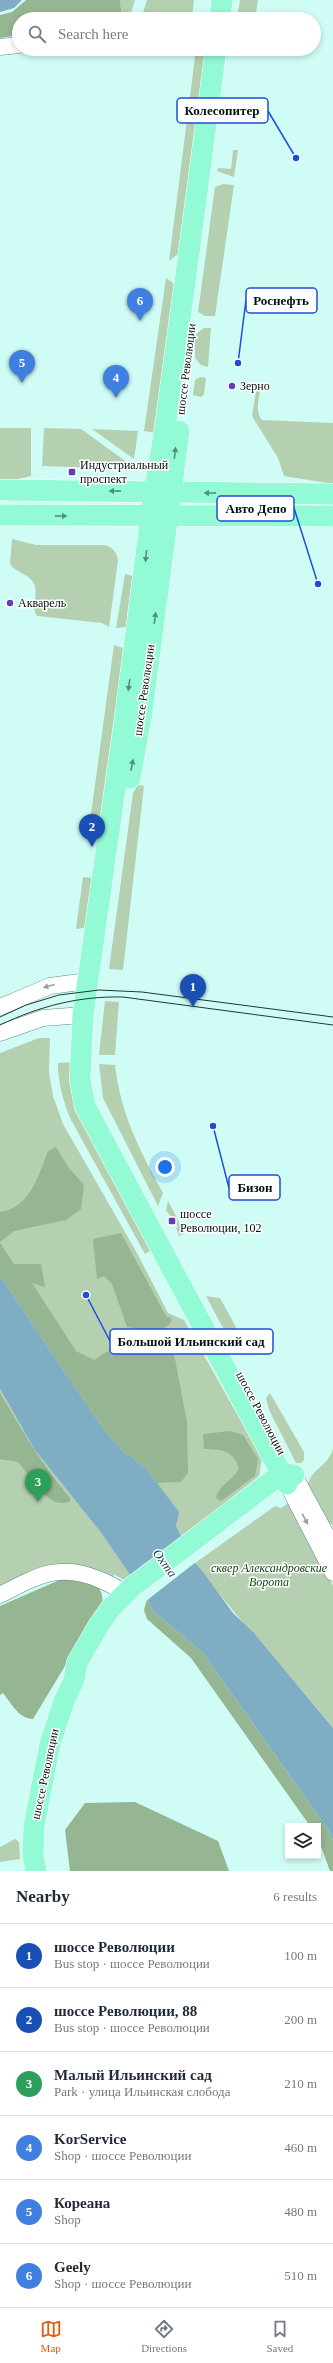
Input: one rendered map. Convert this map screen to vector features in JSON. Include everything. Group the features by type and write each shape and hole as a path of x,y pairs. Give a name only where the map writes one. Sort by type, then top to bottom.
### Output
{"main road":[{"path":"221,12 222,0"},
{"path":"232,12 234,0"},
{"name":"шоссе Революции","path":"162,492 164,435 215,56"},
{"name":"шоссе Революции","path":"226,56 162,492 93,990 91,1059 92,1078 96,1100 287,1478"},
{"path":"0,490 333,494"},
{"path":"0,515 159,517 333,516"},
{"path":"83,1015 93,990"},
{"name":"шоссе Революции","path":"83,1015 80,1079 85,1106 287,1478"},
{"name":"шоссе Революции","path":"36,1871 34,1831 37,1802 56,1723 74,1680 85,1667 120,1614 132,1592 287,1478"}],"street":[{"path":"0,47 12,46"},
{"path":"0,1007 50,986 93,990"},
{"path":"0,1033 43,1018 83,1015"},
{"path":"287,1478 333,1547"},
{"path":"287,1478 333,1573"},
{"path":"0,1594 42,1574 71,1571 93,1577 120,1589 132,1592"}],"green space":[{"path":"26,0 120,0 121,12 12,12"},
{"path":"120,0 135,0 131,12 121,12"},
{"path":"147,0 194,0 193,12 143,12"},
{"path":"240,0 258,0 256,12 238,12"},
{"path":"12,12 12,36 0,38 0,15"},
{"path":"195,56 209,56 182,251 169,261"},
{"path":"233,150 238,150 234,177 217,171 218,168 231,169"},
{"path":"223,184 234,185 215,316 205,316 198,312 215,187"},
{"path":"166,278 176,285 155,433 144,431"},
{"path":"204,328 211,328 208,367 201,365 195,358 195,335"},
{"path":"200,377 206,378 204,394 201,397 193,395 195,380"},
{"path":"257,385 261,385 258,412 262,420 333,423 333,484 284,476 278,458 252,416"},
{"path":"0,428 31,428 31,476 0,483"},
{"path":"44,428 81,429 131,465 127,469 42,466"},
{"path":"92,429 138,431 134,459"},
{"path":"12,539 36,545 105,545 112,549 118,560 109,627 102,623 37,616 34,608 36,590 33,582 10,564"},
{"path":"125,574 133,576 126,627 116,628"},
{"path":"114,645 123,648 120,706 101,816 91,814"},
{"path":"138,785 144,786 123,970 109,969 133,793"},
{"path":"83,877 92,878 88,927 76,929"},
{"path":"105,1001 119,1002 115,1055 99,1055"},
{"path":"39,1038 50,1038 49,1072 53,1096 63,1124 137,1253 168,1313 184,1320 262,1458 259,1476 182,1537 176,1526 178,1512 145,1467 124,1452 104,1430 0,1276 0,1053"},
{"path":"73,1062 153,1249 145,1254 67,1111 60,1084 58,1063"},
{"path":"99,1064 115,1065 126,1116 146,1161 163,1193 158,1206 103,1098"},
{"path":"56,1147 68,1167 84,1185 81,1209 66,1220 14,1231 0,1242 0,1212 10,1210 26,1198 37,1180 48,1151"},
{"path":"168,1201 185,1233 179,1236 176,1228 178,1227 166,1210"},
{"path":"121,1233 166,1316 172,1319 165,1328 153,1330 127,1327 112,1284 104,1276 97,1279 93,1239"},
{"path":"0,1243 14,1264 41,1264 45,1287 32,1283 76,1351 94,1360 106,1352 163,1344 174,1354 187,1422 188,1473 181,1482 157,1483 145,1467 124,1452 104,1430 0,1276"},
{"path":"206,1296 220,1298 248,1349 240,1352 232,1345"},
{"path":"0,1389 35,1450 102,1534 132,1576 126,1581 115,1575 109,1578 85,1568 0,1589"},
{"path":"0,1393 33,1447 50,1473 70,1498 70,1501 62,1503 55,1502 41,1491 18,1462 0,1459"},
{"path":"270,1393 304,1452 304,1460 301,1463 296,1463 269,1410 266,1398"},
{"path":"230,1431 243,1435 258,1459 255,1476 221,1501 216,1498 220,1489 239,1468 230,1454 221,1450 204,1449 203,1434"},
{"path":"333,1449 333,1525 327,1522 307,1489 308,1482 311,1477 327,1460"},
{"name":"сквер Александровские Ворота","path":"290,1502 333,1586 333,1728 228,1605 195,1563 275,1506 281,1508"},
{"path":"64,1578 85,1580 95,1584 102,1595 103,1603 33,1719 28,1718 16,1710 3,1693 0,1695 0,1606"},
{"path":"147,1599 153,1611 203,1653 329,1831 333,1840 333,1871 330,1871 321,1846 321,1823 308,1823 191,1658 147,1619 144,1610"},
{"path":"135,1802 218,1841 229,1871 70,1871 65,1830 85,1803"},
{"path":"15,1839 19,1842 20,1859 0,1862 0,1847"}],"water":[{"path":"0,0 22,0 14,8 0,12"},
{"name":"Охта","path":"0,1276 104,1430 124,1452 145,1467 179,1512 176,1526 195,1563 233,1613 253,1632 333,1728 333,1840 329,1831 203,1653 153,1611 147,1599 102,1534 35,1450 0,1389"}],"pier":[{"path":"184,1536 196,1562 146,1601 130,1577"}],"tram line":[{"path":"0,1017 26,1005 59,995 99,990 142,992 333,1017"},
{"path":"0,1025 30,1012 75,1000 107,997 123,997 333,1025"}],"place":[{"name":"Колесопитер","path":"296,158"},
{"name":"Geely","path":"140,321"},
{"name":"Роснефть","path":"238,363"},
{"name":"Кореана","path":"22,383"},
{"name":"Зерно","path":"232,386"},
{"name":"KorService","path":"116,398"},
{"name":"Индустриальный проспект","path":"72,472"},
{"name":"Авто Депо","path":"318,584"},
{"name":"Акварель","path":"10,603"},
{"name":"шоссе Революции, 88","path":"92,847"},
{"name":"шоссе Революции","path":"193,1007"},
{"name":"Бизон","path":"213,1126"},
{"name":"шоссе Революции, 102","path":"172,1221"},
{"name":"Большой Ильинский сад","path":"86,1295"},
{"name":"Малый Ильинский сад","path":"38,1502"}]}
